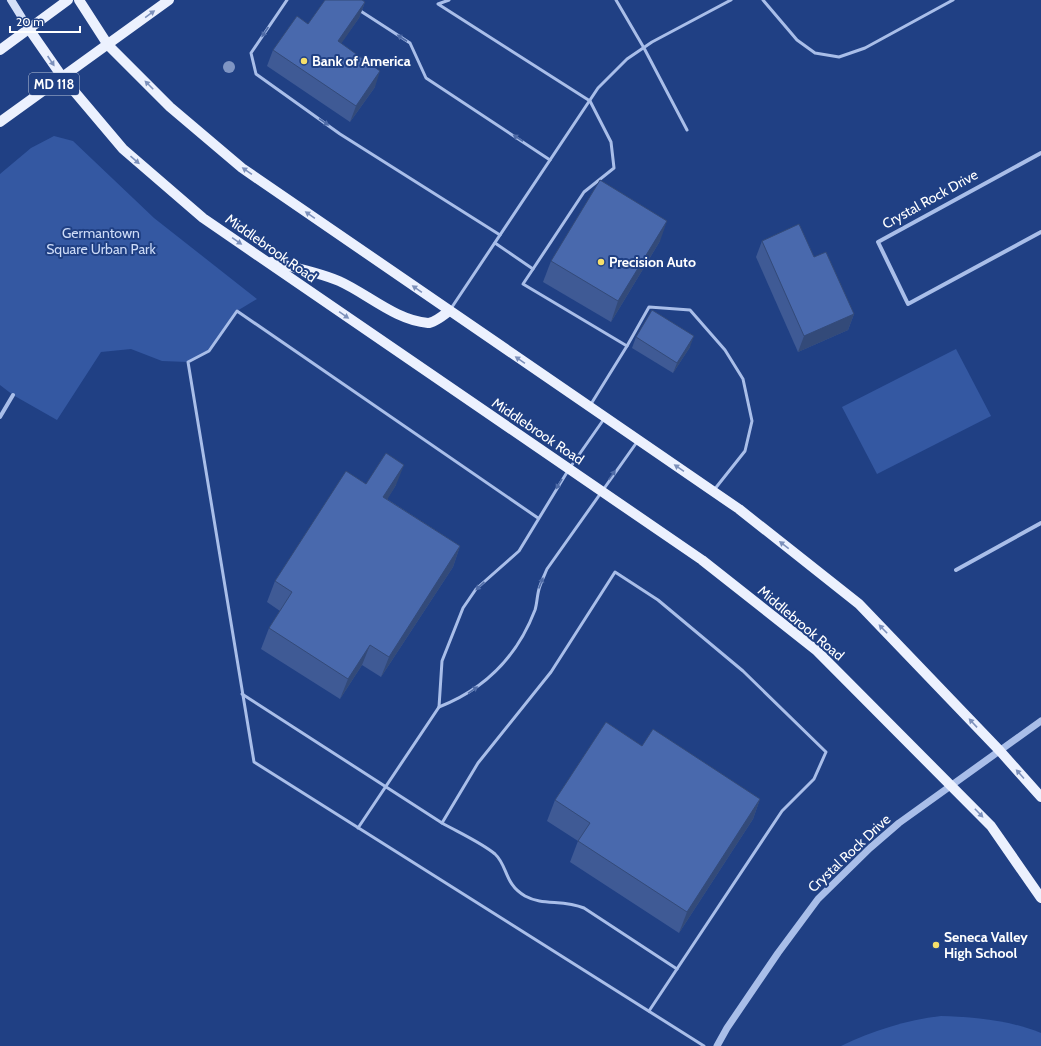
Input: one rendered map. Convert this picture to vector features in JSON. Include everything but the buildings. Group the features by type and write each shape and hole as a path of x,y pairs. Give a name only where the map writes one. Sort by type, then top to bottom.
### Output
{"main road":[{"name":"Middlebrook Road","path":"11,0 63,78 123,149 203,218 702,560 816,650 952,785 991,826 1041,898"},
{"path":"0,50 68,0"},
{"path":"79,0 108,45 170,107 242,168 739,509 858,604 1000,751 1041,797"},
{"name":"MD 118","path":"0,122 169,0"},
{"path":"265,260 338,280 379,303 393,313 415,321 430,323 449,311"}],"street":[{"name":"Crystal Rock Drive","path":"1041,153 878,242 908,304 1041,232"},
{"path":"0,418 12,396"},
{"path":"956,570 1041,523"},
{"name":"Crystal Rock Drive","path":"717,1046 727,1028 778,953 818,899 870,848 899,823 1041,721"}],"lane":[{"path":"287,0 251,53 256,74 340,134 500,235"},
{"path":"449,0 438,4 590,101 611,142 614,168 584,192 523,284 627,346"},
{"path":"616,0 644,48 687,130"},
{"path":"449,311 598,88 626,59 731,0"},
{"path":"763,0 797,40 815,53 839,57 864,48 953,0"},
{"path":"357,8 410,43 426,78 550,160"},
{"path":"495,243 533,269"},
{"path":"590,408 649,308 690,310 725,350 743,379 752,421 745,452 713,492"},
{"path":"538,518 237,310 209,351 188,362 254,762 704,1046"},
{"path":"358,828 439,707 442,661 463,608 476,589 519,551 568,469 605,418"},
{"path":"439,707 461,698 482,684 508,658 527,628 535,608 538,590 547,569 638,440"},
{"path":"442,823 478,763 551,672 615,572 658,600 743,671 826,752 814,778 782,811 649,1011"},
{"path":"242,694 442,823 496,855 508,880 516,890 540,902 571,903 584,908 677,969"}],"green space":[{"name":"Germantown Square Urban Park","path":"54,136 73,141 154,218 257,299 237,311 209,351 188,362 162,361 131,349 101,352 57,420 13,395 0,385 0,174 31,148"},
{"path":"956,349 991,416 877,474 842,407"},
{"path":"941,1016 966,1017 1017,1025 1041,1033 1041,1046 841,1046 890,1027 915,1020"}],"place":[{"name":"Bank of America","path":"304,61"},
{"name":"Precision Auto","path":"601,262"},
{"name":"Seneca Valley High School","path":"936,945"}]}
